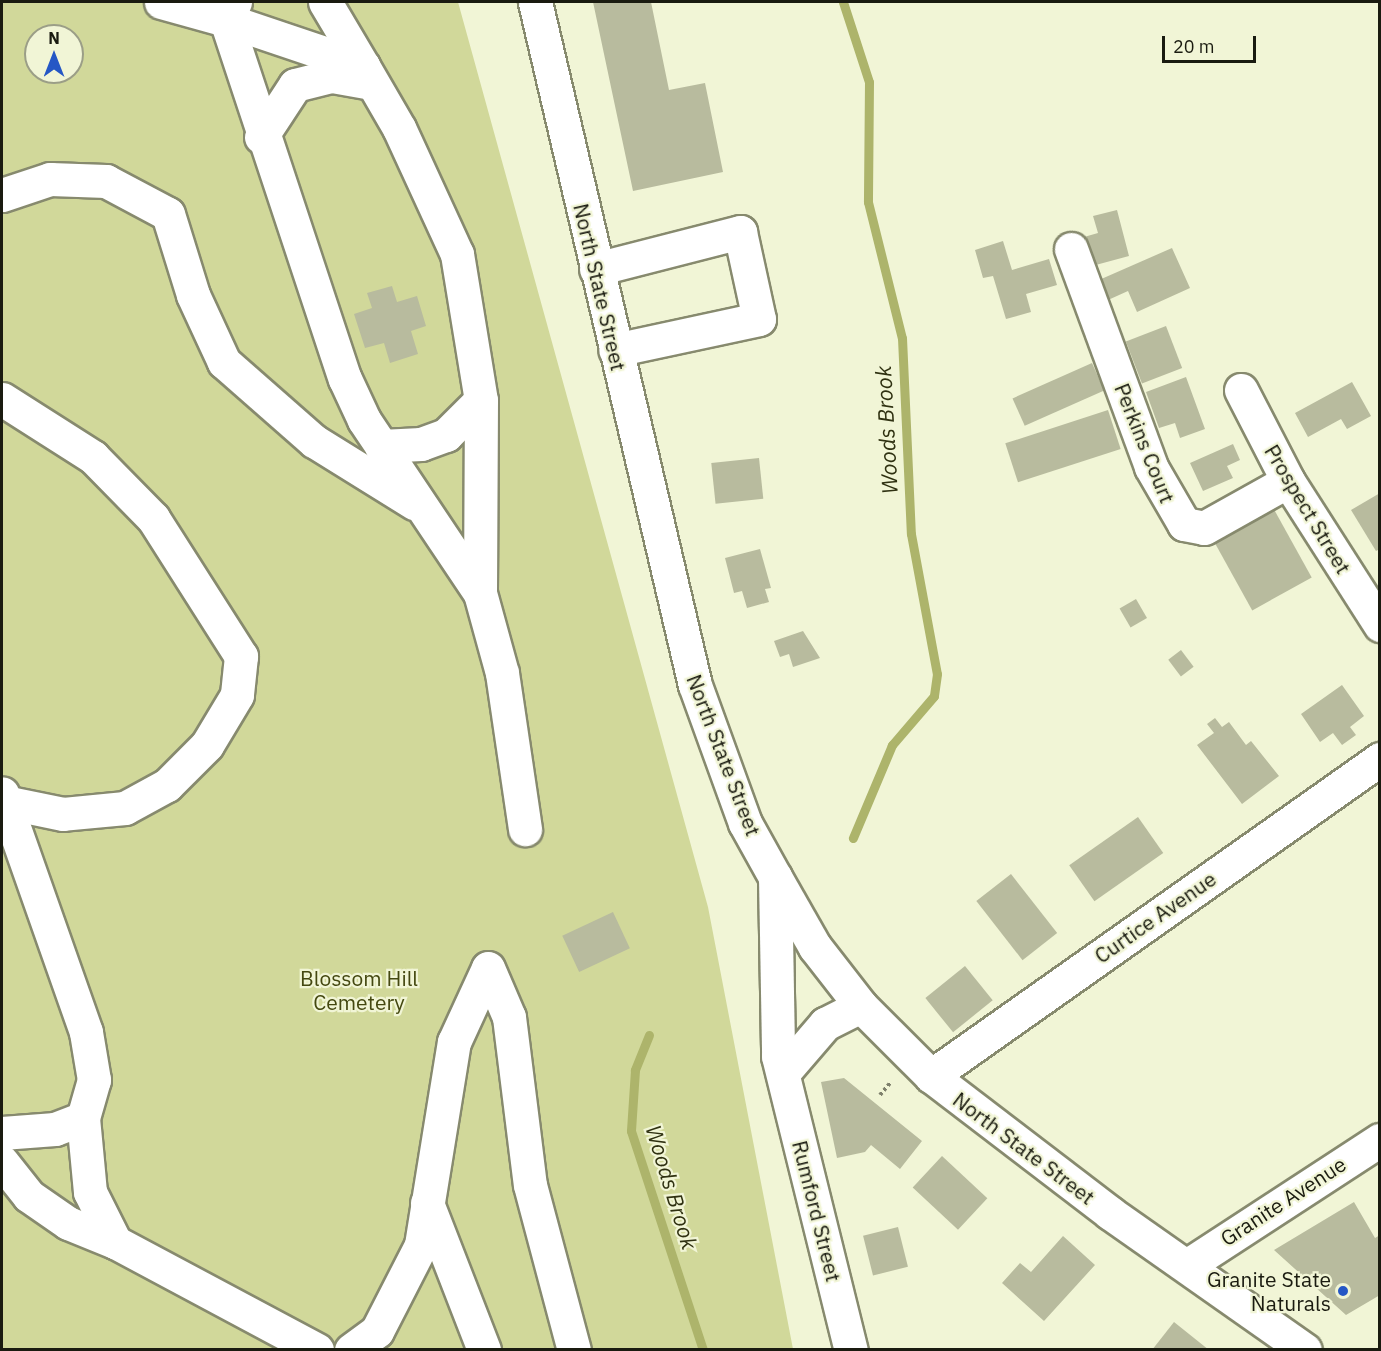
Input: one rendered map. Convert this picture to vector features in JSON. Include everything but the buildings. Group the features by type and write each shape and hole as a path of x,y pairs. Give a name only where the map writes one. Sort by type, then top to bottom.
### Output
{"street":[{"path":"325,2 368,74 457,254 481,400 480,593 502,673 525,829"},
{"name":"North State Street","path":"535,2 695,685 745,823 775,877 815,947 861,1006 931,1076 1110,1213 1188,1265 1305,1350"},
{"path":"172,3 230,11 368,74"},
{"path":"230,11 261,137 345,379 381,446 480,593"},
{"path":"261,137 295,84 332,76 368,74"},
{"path":"2,195 50,179 106,181 168,214 193,295 224,362 314,441 423,509"},
{"path":"596,269 740,232 759,320 615,350"},
{"name":"Perkins Court","path":"1071,249 1151,467 1184,524 1204,528 1288,481"},
{"name":"Prospect Street","path":"1240,390 1288,481 1380,625"},
{"path":"2,399 93,457 153,518 241,656 237,695 207,745 167,785 125,808 63,814 3,797"},
{"path":"381,446 421,444 446,435 481,400"},
{"name":"Curtice Avenue","path":"931,1076 1380,759"},
{"path":"3,797 86,1032 94,1080 83,1118 90,1192 115,1242"},
{"name":"Rumford Street","path":"775,877 778,1056 851,1350"},
{"path":"351,1350 381,1340 420,1245 454,1042 488,968 509,1017 530,1185 574,1350"},
{"path":"783,1073 825,1024 861,1006"},
{"path":"2,1133 55,1128 83,1118"},
{"name":"Granite Avenue","path":"1188,1265 1380,1140"},
{"path":"2,1162 38,1203 68,1223 115,1242 317,1350"},
{"path":"427,1203 484,1350"}],"path":[{"path":"880,1095 896,1076"}],"green space":[{"name":"Blossom Hill Cemetery","path":"2,2 458,2 708,907 793,1349 2,1350"}],"waterway":[{"name":"Woods Brook","path":"843,2 869,82 868,202 902,338 911,534 937,674 934,696 892,745 853,838"},
{"name":"Woods Brook","path":"649,1035 635,1070 631,1131 703,1350"}],"place":[{"name":"Granite State Naturals","path":"1343,1291"}]}
